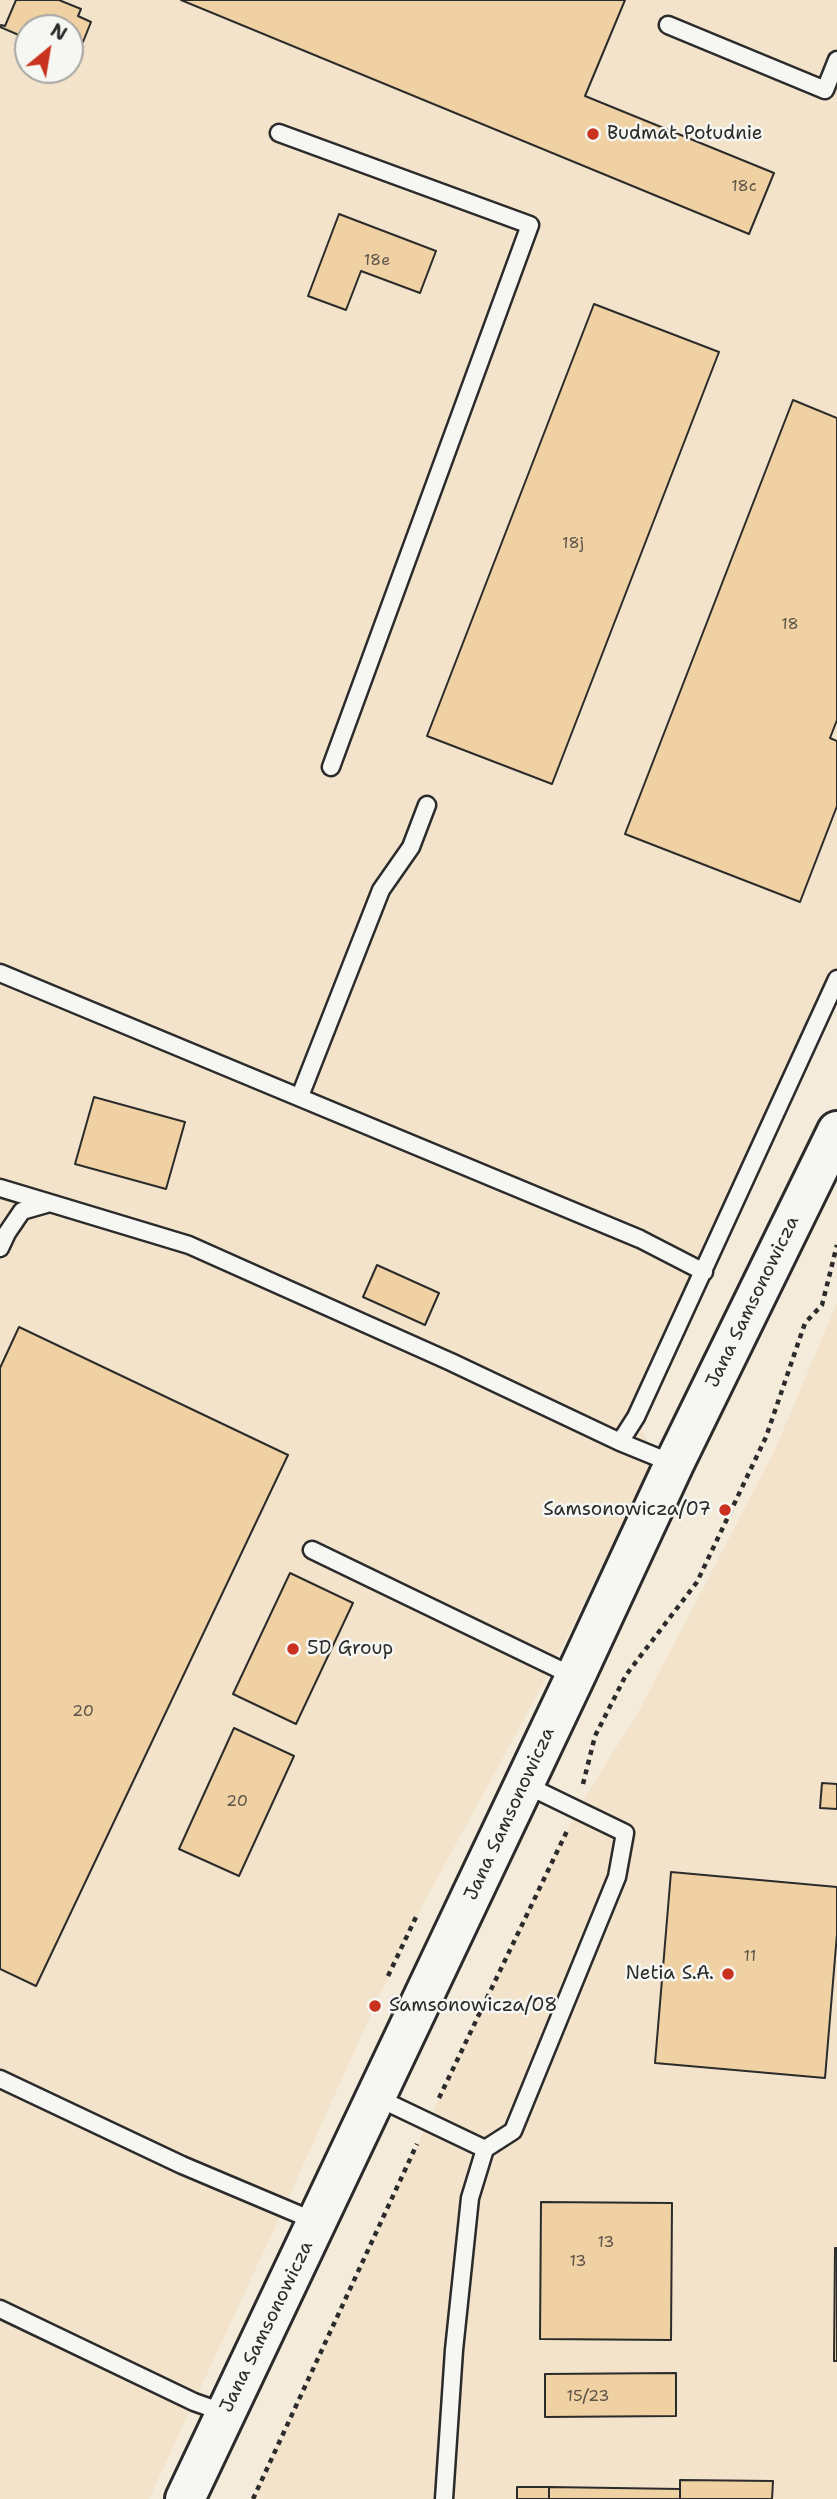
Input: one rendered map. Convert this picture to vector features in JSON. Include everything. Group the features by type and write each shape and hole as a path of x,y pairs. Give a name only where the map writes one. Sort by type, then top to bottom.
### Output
{"main road":[{"name":"Jana Samsonowicza","path":"185,2499 674,1464 837,1131"}],"lane":[{"path":"668,25 825,90 837,60"},
{"path":"279,133 530,225 331,767"},
{"path":"300,1096 381,890 411,847 427,805"},
{"path":"0,973 640,1239 704,1272"},
{"path":"620,1442 636,1417 704,1272 837,979"},
{"path":"0,1188 188,1245 451,1362 620,1442 674,1464"},
{"path":"0,1248 22,1211 50,1203"},
{"path":"312,1550 575,1677"},
{"path":"444,2499 454,2350 470,2198 485,2148 513,2131 617,1877 625,1833 524,1784"},
{"path":"0,2080 182,2165 317,2222"},
{"path":"376,2097 485,2148"},
{"path":"0,2309 194,2402 225,2413"}],"path":[{"path":"253,2499 577,1810 595,1736 626,1675 697,1582 766,1437 805,1323 822,1305 837,1245"}],"shaded area":[{"path":"0,0 837,0 837,979 636,1417 655,1456 553,1666 407,1934 149,2499 0,2499"},
{"path":"837,1303 837,2499 253,2499 577,1810 639,1711 774,1452"}],"building":[{"path":"16,0 59,0 81,9 79,14 14,14 14,33 0,27 5,26"},
{"name":"Budmat Południe","path":"181,0 625,0 585,96 774,173 749,234"},
{"path":"84,19 91,22 84,40"},
{"path":"339,214 436,251 420,293 361,271 346,310 308,296"},
{"path":"594,304 719,352 552,784 427,736"},
{"path":"793,400 837,418 837,720 830,738 837,741 837,806 800,902 625,834"},
{"path":"94,1097 185,1122 166,1189 75,1164"},
{"path":"377,1265 439,1293 425,1325 363,1297"},
{"path":"19,1327 288,1455 36,1986 0,1969 0,1368"},
{"name":"5D Group","path":"290,1573 353,1603 296,1724 233,1694"},
{"path":"234,1728 294,1756 239,1876 179,1849"},
{"path":"822,1783 837,1784 837,1809 820,1808"},
{"path":"671,1872 837,1887 837,1934 825,2078 655,2063"},
{"path":"541,2202 672,2203 671,2340 540,2339"},
{"path":"837,2248 837,2361 834,2361"},
{"path":"676,2373 676,2416 545,2417 545,2374"},
{"path":"680,2480 773,2481 772,2499 680,2499"},
{"path":"517,2487 549,2487 549,2499 517,2499"},
{"path":"549,2487 680,2489 680,2499 549,2499"}],"place":[{"name":"Budmat Południe","path":"593,134"},
{"name":"Samsonowicza/07","path":"725,1510"},
{"name":"5D Group","path":"293,1649"},
{"name":"Netia S.A.","path":"728,1974"},
{"name":"Samsonowicza/08","path":"375,2006"}]}
